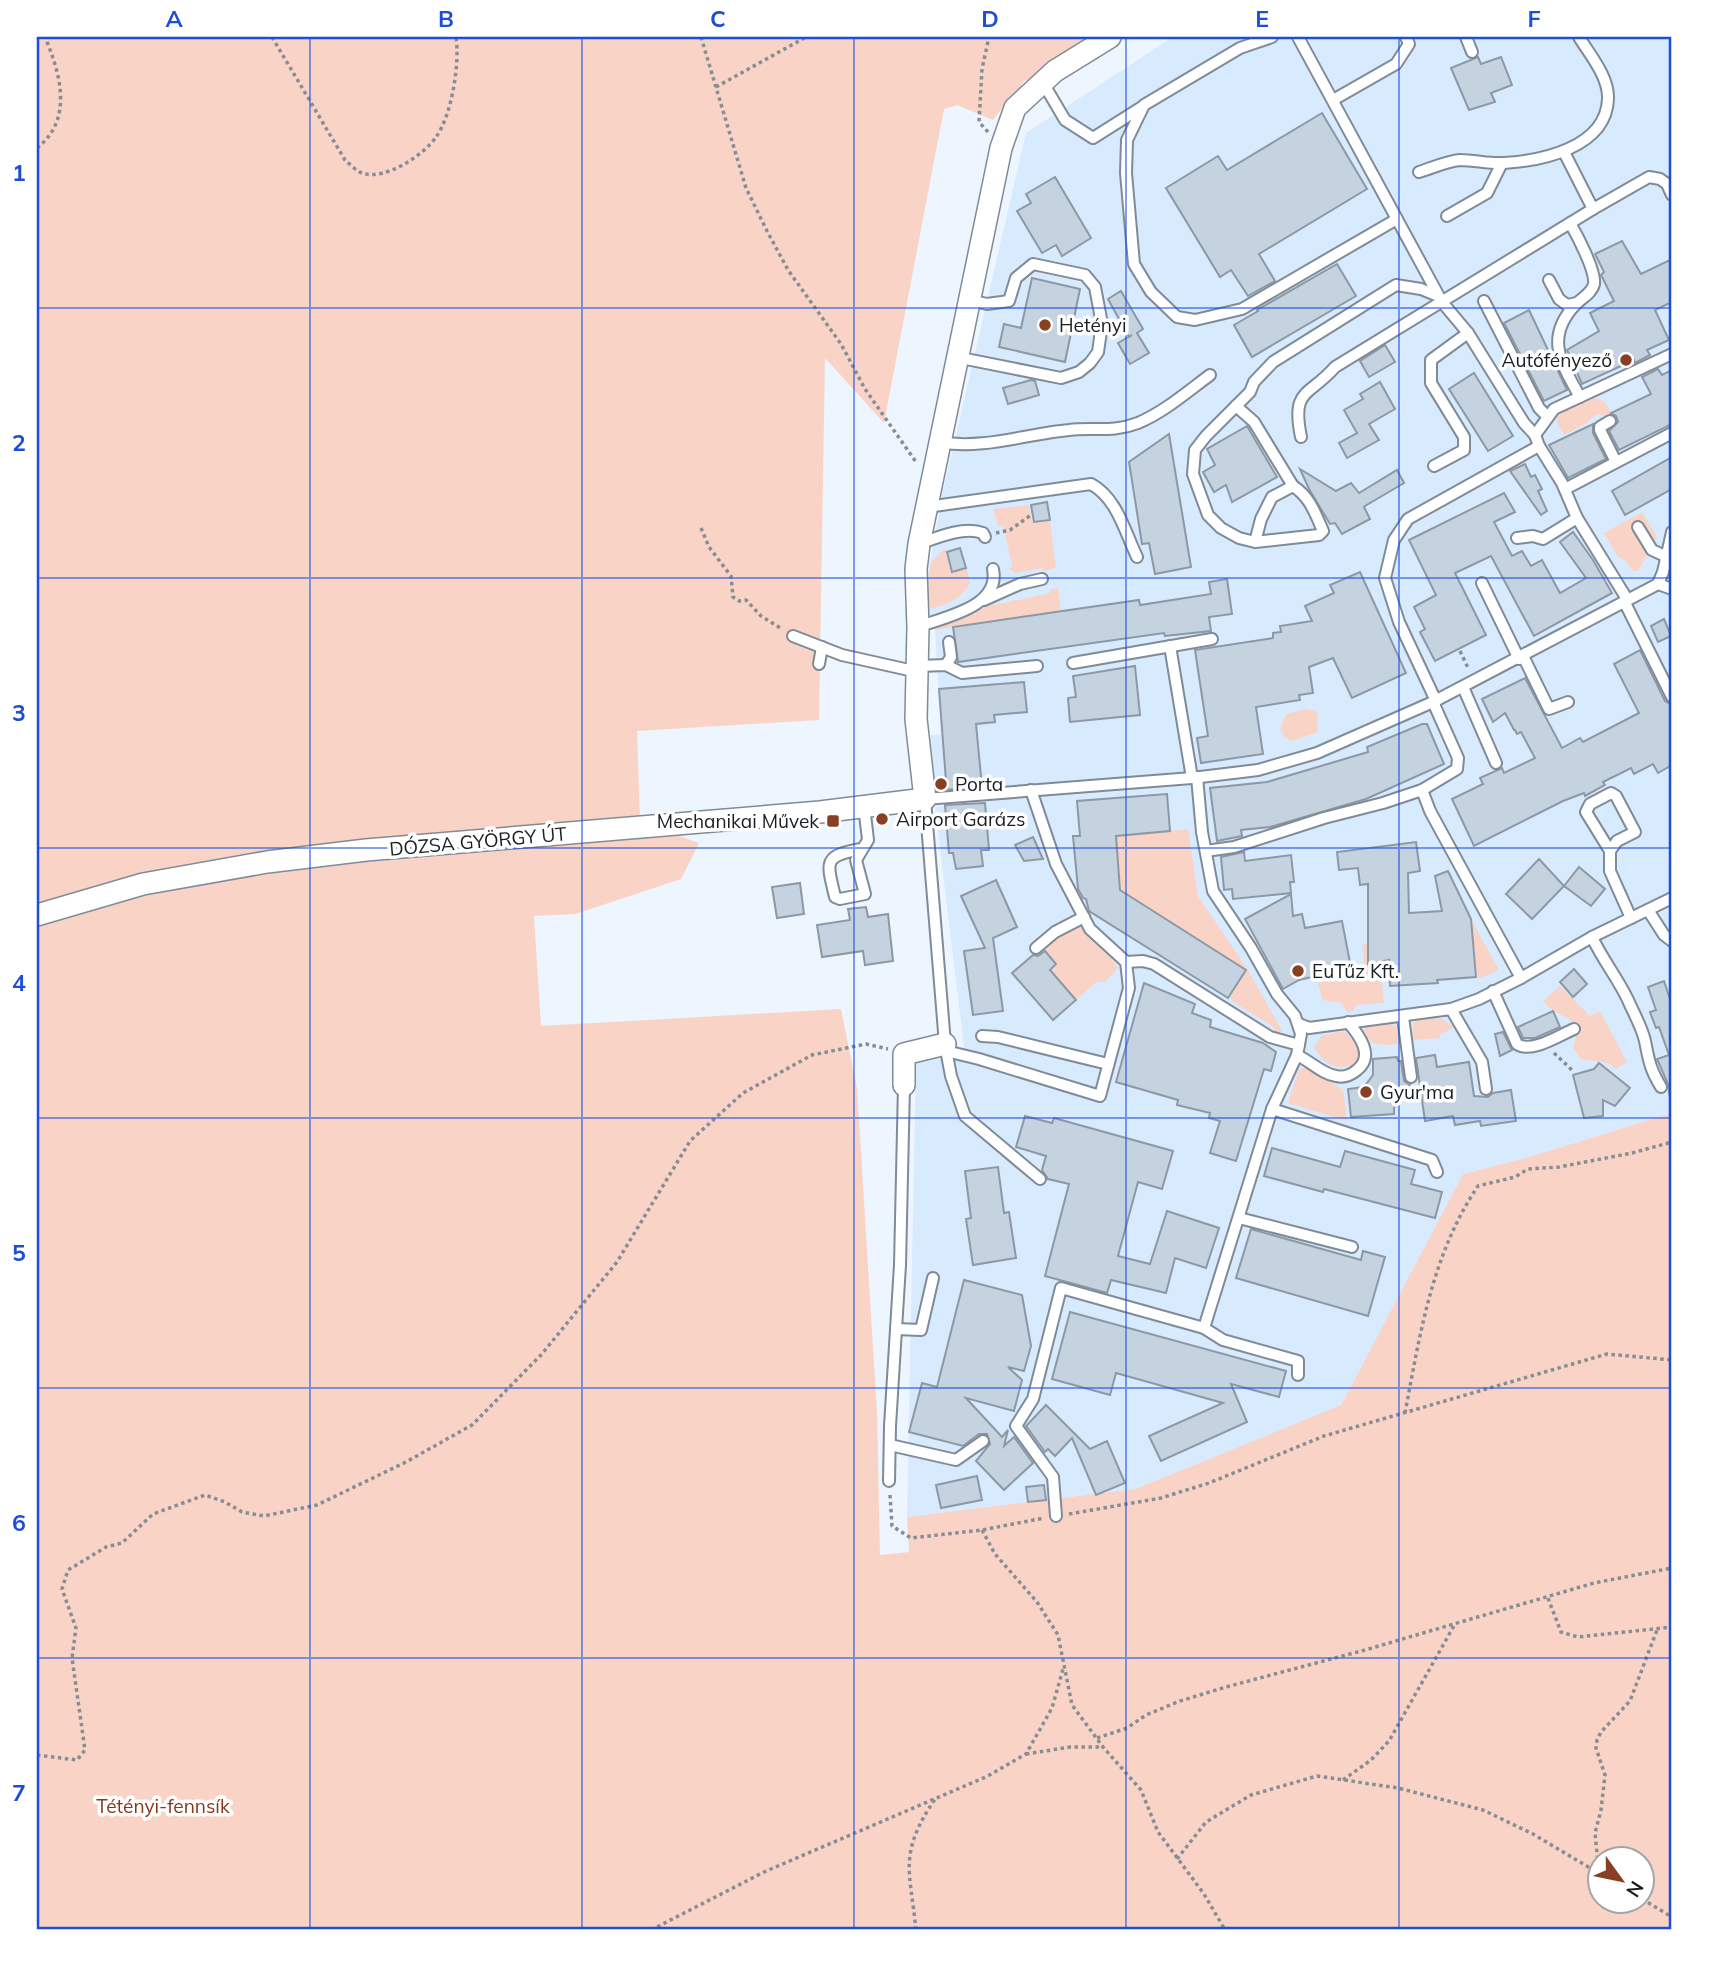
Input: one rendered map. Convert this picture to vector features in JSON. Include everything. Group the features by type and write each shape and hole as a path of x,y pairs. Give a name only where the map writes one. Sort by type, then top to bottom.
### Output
{"street":[{"path":"925,799 916,719 916,569 956,357 1001,148 1015,108 1042,81 1110,37"},
{"name":"DÓZSA GYÖRGY ÚT","path":"37,915 144,884 267,862 366,850 925,799"},
{"path":"904,1085 904,1054 946,1048"}],"lane":[{"path":"1042,81 1065,120 1093,138 1240,48 1272,37"},
{"path":"1298,37 1440,299 1468,333 1565,489 1577,518 1625,600 1672,697"},
{"path":"1333,100 1396,64 1409,44 1406,37"},
{"path":"1466,37 1472,52"},
{"path":"1419,172 1458,160 1502,163 1564,152 1594,132 1608,99 1603,77 1579,37"},
{"path":"1144,105 1127,139 1126,173 1134,264 1151,292 1177,317 1195,320 1242,309 1397,219"},
{"path":"1564,152 1593,209"},
{"path":"1447,216 1487,193 1502,163"},
{"path":"1301,437 1298,405 1306,391 1326,378 1335,367 1440,299 1648,177 1660,178 1667,184 1672,195"},
{"path":"1570,223 1593,275 1594,285 1566,315 1557,338 1561,359 1580,397"},
{"path":"956,357 1061,378 1079,372 1098,352 1102,324 1095,288 1085,275 1033,264 1016,278 1009,301 987,304 969,300"},
{"path":"1549,280 1559,299 1567,305 1577,303"},
{"path":"1236,406 1254,422 1293,486 1304,493 1312,504 1323,531 1319,536 1255,542 1239,538 1221,528 1208,515 1194,474 1195,450 1273,362 1396,285 1421,289 1440,299"},
{"path":"1484,301 1539,408 1548,416"},
{"path":"1434,466 1464,450 1464,437 1431,383 1431,360 1468,333"},
{"path":"1206,851 1255,841 1422,790 1457,769 1458,758 1399,622 1385,578 1394,540 1408,519 1536,440 1554,409 1672,354"},
{"path":"1593,391 1603,380 1637,363"},
{"path":"940,442 974,445 1073,429 1108,431 1137,423 1163,409 1210,375"},
{"path":"1609,421 1600,427 1600,430 1616,462"},
{"path":"1565,489 1672,433"},
{"path":"927,506 1091,484 1111,500 1137,557"},
{"path":"1255,542 1261,519 1272,497 1293,486"},
{"path":"1517,538 1533,536 1543,539 1577,518"},
{"path":"1638,527 1652,550 1665,556"},
{"path":"919,544 942,536 975,530 985,536"},
{"path":"1040,1179 965,1116 951,1076 946,1048 925,799 1194,778 1258,770 1317,753 1435,702 1658,584 1672,532"},
{"path":"979,603 993,585 993,569"},
{"path":"918,627 1020,584 1042,579"},
{"path":"1482,583 1549,709 1568,702"},
{"path":"1658,584 1672,589"},
{"path":"793,636 842,655 918,669 946,664 962,674 1037,666"},
{"path":"1073,663 1212,639"},
{"path":"946,664 951,657 949,642"},
{"path":"1170,646 1213,891 1251,948 1277,994 1299,1024 1309,1028 1451,1009 1521,978 1592,937 1672,898"},
{"path":"819,664 822,647"},
{"path":"1463,687 1496,764"},
{"path":"946,1048 1100,1096 1129,988 1126,962 1090,929 1056,863 1031,790"},
{"path":"1422,790 1430,811 1521,978"},
{"path":"1610,851 1617,841 1635,832 1616,796 1611,793 1590,804 1587,812 1610,851 1611,871 1630,918"},
{"path":"861,849 838,853 832,859 829,871 835,897 840,900 865,894 856,860 868,841 864,806"},
{"path":"1648,910 1664,935 1672,941"},
{"path":"1036,948 1055,932 1084,917"},
{"path":"1592,937 1627,998 1644,1039 1650,1070 1661,1087"},
{"path":"1126,962 1143,961 1154,964 1270,1037 1298,1050 1324,1072 1337,1077 1349,1076 1359,1069 1365,1060 1359,1036 1348,1022"},
{"path":"1493,992 1517,1044 1522,1048 1531,1047 1574,1029"},
{"path":"1451,1009 1482,1062 1486,1089"},
{"path":"1404,1017 1411,1077"},
{"path":"1204,1328 1272,1109 1298,1050 1299,1024"},
{"path":"982,1036 1108,1063"},
{"path":"889,1481 904,1085"},
{"path":"1272,1109 1432,1160 1437,1172"},
{"path":"1239,1218 1352,1247"},
{"path":"896,1329 921,1330 933,1278"},
{"path":"1056,1516 1053,1477 1016,1426 1033,1399 1061,1288 1204,1328 1223,1340 1298,1361 1298,1375"},
{"path":"890,1445 956,1460 983,1441"}],"path":[{"path":"37,148 56,122 62,96 58,69 45,37"},
{"path":"272,37 345,160 361,173 377,176 408,163 436,137 447,111 458,54 456,37"},
{"path":"701,37 746,188 772,241 788,270 841,344 871,398 915,461 933,478"},
{"path":"716,87 806,37"},
{"path":"989,37 982,69 979,122 1001,148"},
{"path":"985,536 1010,530 1031,515"},
{"path":"701,528 709,547 731,576 733,597 739,601 746,600 761,616 793,636"},
{"path":"1542,1042 1574,1072"},
{"path":"37,1755 78,1760 85,1750 72,1658 76,1628 62,1590 68,1570 106,1547 122,1543 153,1514 205,1495 242,1512 264,1516 317,1505 406,1462 472,1425 541,1355 617,1262 690,1141 743,1093 812,1055 866,1044 904,1054"},
{"path":"1405,1413 1431,1286 1449,1239 1478,1186 1515,1177 1528,1169 1559,1167 1672,1142"},
{"path":"889,1481 892,1526 902,1534 911,1538 982,1530 1161,1499 1209,1483 1324,1436 1607,1354 1672,1360"},
{"path":"982,1530 995,1554 1037,1602 1058,1635 1072,1705 1103,1747 1142,1790 1158,1832 1204,1894 1225,1930"},
{"path":"1097,1738 1127,1728 1146,1715 1180,1702 1594,1583 1672,1568"},
{"path":"1548,1598 1561,1632 1578,1637 1672,1627"},
{"path":"1343,1780 1389,1741 1456,1622"},
{"path":"1596,1844 1595,1833 1605,1775 1596,1748 1597,1740 1601,1732 1630,1701 1657,1630"},
{"path":"1026,1754 1052,1708 1063,1669"},
{"path":"651,1930 764,1872 988,1776 1026,1754 1070,1747 1103,1747"},
{"path":"1177,1859 1206,1822 1251,1795 1317,1776 1398,1788 1483,1810 1534,1834 1586,1865"},
{"path":"916,1930 908,1861 917,1830 936,1798"},
{"path":"1656,1907 1672,1917"}],"shaded area":[{"path":"1173,37 1672,37 1672,1113 1529,1157 1463,1174 1341,1405 1135,1489 907,1517 916,1061 964,1047 935,807 948,805 945,788 932,789 926,736 941,734 935,628 924,610 930,562 943,491 1026,133"}],"green space":[{"name":"Tétényi-fennsík","path":"37,37 1102,37 1023,82 1012,103 1002,108 993,120 957,105 944,109 884,423 825,358 819,720 637,731 640,822 699,843 681,879 575,914 534,916 541,1026 841,1009 857,1088 877,1412 880,1555 909,1552 907,1517 1135,1489 1341,1405 1463,1174 1529,1157 1672,1113 1672,1930 37,1930"},
{"path":"1598,398 1608,406 1610,419 1599,414 1564,435 1556,420 1559,415 1574,404"},
{"path":"1029,505 1032,522 1050,520 1056,568 1016,573 1009,569 1012,565 1003,525 998,526 993,509"},
{"path":"1642,512 1657,537 1638,571 1633,571 1625,560 1618,557 1604,533"},
{"path":"945,548 952,573 967,569 970,583 962,594 951,602 925,609 931,562"},
{"path":"1058,588 1061,611 935,630 988,606 1050,593 1050,589"},
{"path":"1306,709 1317,712 1318,732 1292,741 1285,738 1280,729 1286,714"},
{"path":"1188,829 1198,896 1248,970 1282,1031 1276,1035 1273,1032 1275,1028 1232,1001 1230,995 1246,970 1120,890 1116,836"},
{"path":"1472,921 1499,970 1478,979 1473,942 1445,923"},
{"path":"1078,926 1095,937 1118,968 1105,982 1096,982 1076,1000 1050,970 1056,964 1043,949 1072,927"},
{"path":"1378,942 1384,1003 1356,1005 1352,1012 1347,1012 1341,1003 1322,1000 1318,982 1365,971 1362,945"},
{"path":"1560,986 1590,1016 1600,1011 1627,1062 1616,1069 1608,1063 1581,1059 1573,1048 1578,1027 1543,1001"},
{"path":"1417,1019 1442,1019 1454,1027 1440,1035 1440,1038 1413,1040 1412,1027"},
{"path":"1388,1023 1398,1027 1400,1044 1377,1044 1369,1039 1364,1028"},
{"path":"1345,1031 1356,1046 1358,1054 1355,1064 1341,1067 1331,1065 1314,1047 1322,1035"},
{"path":"1309,1068 1343,1090 1347,1121 1288,1103 1299,1069"}],"building":[{"path":"1478,57 1481,64 1501,57 1512,85 1491,93 1495,102 1469,110 1451,68"},
{"path":"1322,113 1367,189 1259,254 1275,281 1248,296 1231,270 1220,277 1166,188 1218,156 1227,170"},
{"path":"1055,177 1091,238 1062,256 1056,245 1042,253 1017,211 1031,203 1026,194"},
{"path":"1622,241 1641,274 1672,259 1672,302 1655,310 1669,340 1647,350 1650,355 1635,363 1634,360 1582,384 1567,350 1599,331 1590,313 1614,301 1601,275 1604,272 1595,254"},
{"path":"1337,264 1356,296 1252,357 1234,325"},
{"path":"1032,278 1080,289 1065,362 999,347 1004,324 1021,328"},
{"path":"1121,291 1143,329 1137,333 1149,353 1130,364 1118,343 1129,337 1108,299"},
{"path":"1529,310 1567,390 1544,401 1504,323"},
{"path":"1385,345 1395,362 1369,377 1360,361"},
{"path":"1658,369 1662,375 1672,370 1672,424 1619,450 1609,431 1618,422 1616,416 1611,413 1651,394 1642,377"},
{"path":"1474,373 1513,436 1488,451 1449,389"},
{"path":"1035,381 1039,395 1008,404 1003,388"},
{"path":"1380,382 1395,409 1369,424 1379,440 1347,458 1339,443 1357,433 1344,410 1363,399 1360,394"},
{"path":"1593,424 1593,433 1606,459 1568,478 1549,445"},
{"path":"1247,426 1277,477 1232,502 1226,485 1214,492 1203,472 1215,465 1207,449"},
{"path":"1169,434 1191,567 1155,574 1149,543 1142,544 1129,462"},
{"path":"1672,457 1672,489 1625,515 1612,491"},
{"path":"1525,464 1531,477 1535,475 1542,489 1538,491 1547,511 1541,515 1510,471"},
{"path":"1300,469 1336,491 1351,483 1359,493 1397,470 1404,483 1365,506 1370,519 1342,534 1335,523 1330,524"},
{"path":"1504,493 1515,512 1494,522 1512,556 1522,551 1531,566 1542,560 1560,593 1586,578 1560,542 1573,532 1612,593 1534,636 1491,556 1455,573 1486,635 1435,661 1420,632 1425,629 1414,607 1436,595 1409,540"},
{"path":"1047,502 1050,520 1034,522 1031,505"},
{"path":"960,548 966,568 952,572 947,552"},
{"path":"1360,572 1406,673 1352,698 1333,658 1309,667 1313,693 1299,695 1300,700 1256,707 1263,754 1201,763 1197,738 1208,736 1195,650 1273,638 1273,633 1281,632 1280,626 1312,621 1305,606 1334,593 1330,585"},
{"path":"1227,579 1232,614 1209,617 1211,631 1165,636 1164,633 958,662 953,627 1139,600 1140,605 1211,594 1209,582"},
{"path":"1664,619 1671,636 1658,642 1651,626"},
{"path":"1640,650 1665,701 1672,705 1672,765 1658,773 1653,764 1634,774 1631,768 1603,782 1605,785 1585,796 1584,793 1563,801 1474,846 1452,799 1483,784 1480,778 1502,768 1504,773 1535,758 1521,732 1517,734 1505,713 1493,722 1482,699 1525,678 1562,748 1580,738 1583,742 1639,713 1614,664"},
{"path":"1135,666 1140,715 1070,722 1068,698 1076,697 1073,676"},
{"path":"1024,682 1027,712 994,715 995,722 976,724 982,787 944,790 943,781 946,781 939,689"},
{"path":"1427,724 1444,764 1366,799 1270,827 1241,830 1242,836 1217,841 1210,788 1267,782 1368,752 1367,747"},
{"path":"1167,794 1170,831 1116,836 1120,890 1246,970 1228,998 1089,911 1086,899 1078,889 1073,836 1080,836 1077,801"},
{"path":"985,803 989,850 981,850 983,866 956,869 953,853 949,853 945,805"},
{"path":"1033,837 1043,859 1024,861 1015,845"},
{"path":"1416,842 1420,871 1408,873 1409,913 1442,911 1435,876 1448,871 1471,919 1476,977 1390,986 1389,960 1368,964 1368,884 1360,885 1358,868 1339,870 1337,852"},
{"path":"1244,852 1245,861 1291,855 1294,882 1290,882 1291,893 1233,899 1232,889 1224,890 1221,857"},
{"path":"1539,859 1564,886 1532,919 1506,894"},
{"path":"1579,867 1605,889 1591,906 1564,886"},
{"path":"996,880 1017,927 993,938 1003,1011 973,1015 964,951 985,948 961,896"},
{"path":"800,883 804,914 777,918 772,887"},
{"path":"1291,894 1293,916 1302,914 1305,928 1342,921 1351,968 1299,980 1283,989 1245,919"},
{"path":"866,907 868,917 888,914 893,961 865,965 863,951 822,957 817,925 850,920 848,909"},
{"path":"1045,951 1056,964 1050,970 1076,1000 1053,1020 1012,973 1033,955 1038,956"},
{"path":"1574,969 1587,984 1573,997 1560,982"},
{"path":"1664,981 1672,1005 1672,1098 1657,1059 1669,1055 1659,1027 1656,1028 1650,1012 1656,1010 1648,987"},
{"path":"1144,983 1195,1004 1192,1013 1211,1020 1210,1027 1263,1043 1276,1052 1271,1071 1264,1069 1236,1161 1210,1153 1220,1121 1209,1118 1210,1113 1177,1105 1178,1100 1116,1082"},
{"path":"1553,1011 1560,1027 1535,1038 1523,1038 1518,1027"},
{"path":"1503,1032 1512,1050 1500,1056 1495,1034"},
{"path":"1435,1055 1437,1067 1469,1062 1474,1096 1488,1097 1493,1093 1511,1090 1516,1121 1481,1126 1480,1121 1455,1125 1453,1116 1425,1121 1416,1058"},
{"path":"1397,1057 1398,1061 1401,1061 1404,1081 1410,1085 1394,1108 1394,1114 1351,1117 1348,1089 1364,1087 1373,1075 1373,1059"},
{"path":"1599,1063 1630,1088 1615,1106 1603,1100 1603,1116 1584,1118 1573,1075 1594,1069"},
{"path":"1025,1116 1052,1123 1054,1118 1173,1151 1162,1189 1138,1182 1118,1256 1150,1264 1167,1211 1219,1228 1206,1268 1175,1258 1166,1293 1111,1280 1107,1293 1045,1276 1069,1184 1048,1179 1042,1170 1046,1156 1016,1147"},
{"path":"1272,1148 1340,1167 1345,1151 1415,1170 1411,1184 1442,1192 1435,1218 1264,1176"},
{"path":"998,1167 1004,1213 1009,1212 1016,1258 973,1265 966,1219 971,1218 965,1171"},
{"path":"1251,1229 1361,1260 1363,1251 1385,1257 1368,1316 1236,1278"},
{"path":"964,1280 1022,1295 1031,1346 1024,1371 1008,1367 1022,1380 1014,1411 966,1398 1002,1437 1008,1430 1004,1446 1014,1437 1033,1463 1004,1490 976,1461 990,1444 987,1434 979,1434 963,1446 909,1432 922,1383 937,1387"},
{"path":"1070,1312 1286,1371 1279,1397 1231,1384 1247,1422 1161,1461 1149,1436 1223,1403 1116,1373 1110,1395 1052,1379"},
{"path":"1046,1405 1090,1449 1107,1441 1125,1483 1096,1495 1072,1438 1055,1456 1048,1449 1045,1452 1026,1426"},
{"path":"977,1476 982,1500 941,1508 936,1485"},
{"path":"1044,1485 1046,1500 1028,1502 1026,1487"}],"place":[{"name":"Hetényi","path":"1045,325"},
{"name":"Autófényező","path":"1626,360"},
{"name":"Porta","path":"941,784"},
{"name":"Airport Garázs","path":"882,819"},
{"name":"Mechanikai Művek","path":"833,821"},
{"name":"EuTűz Kft.","path":"1298,971"},
{"name":"Gyur'ma","path":"1366,1092"}]}
